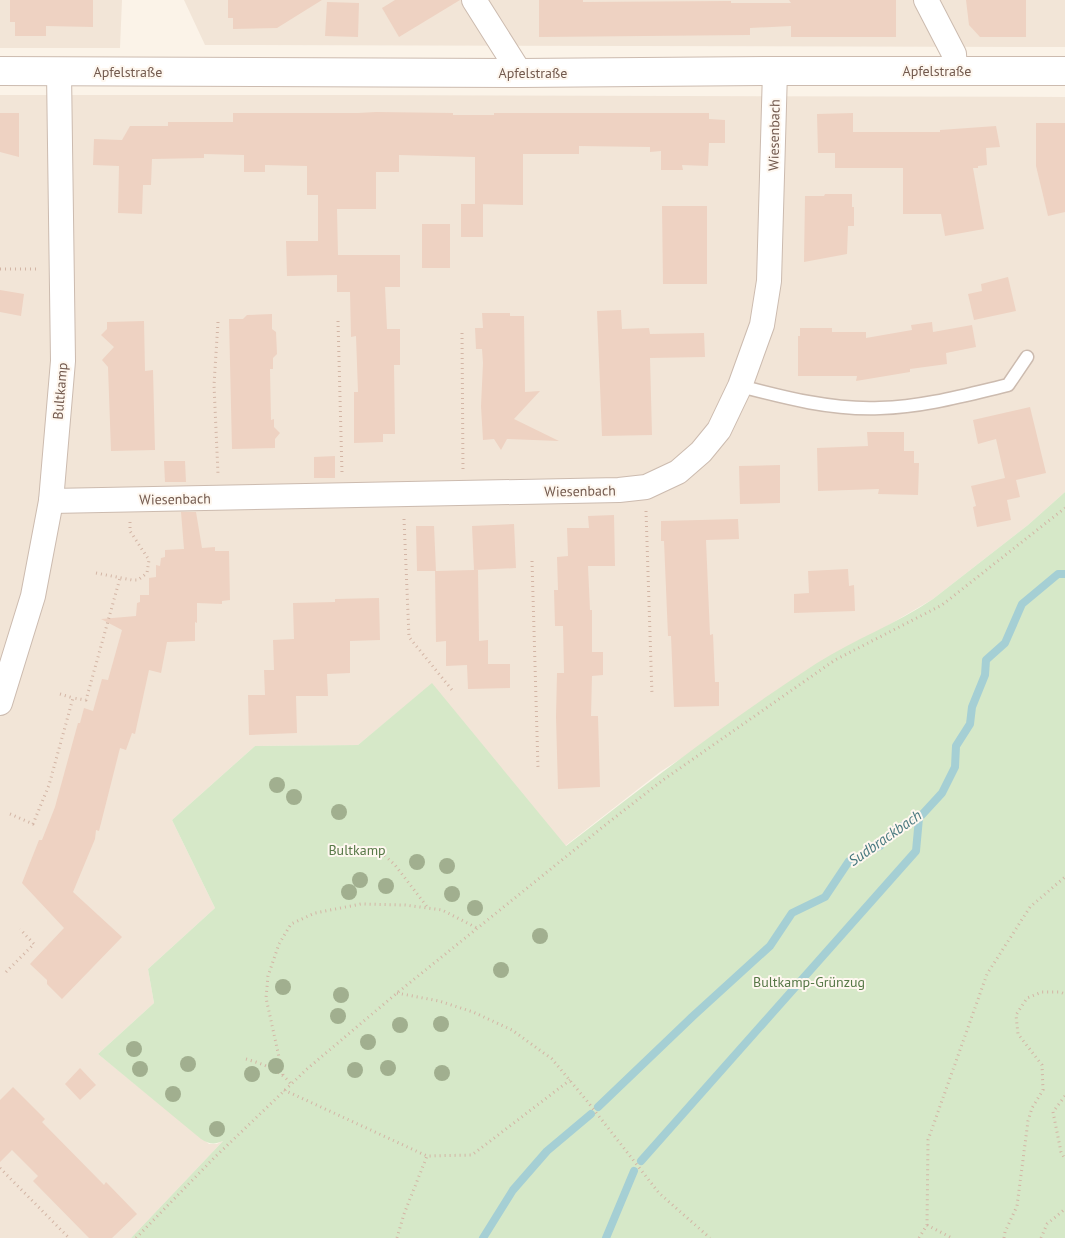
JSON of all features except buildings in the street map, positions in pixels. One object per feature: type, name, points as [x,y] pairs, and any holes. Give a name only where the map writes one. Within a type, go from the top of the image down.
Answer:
[{"type":"street","points":[[474,0],[520,73]]},
{"type":"street","points":[[926,0],[954,54],[955,71]]},
{"type":"street","name":"Apfelstraße","points":[[0,71],[520,73],[775,71],[1065,72]]},
{"type":"street","name":"Wiesenbach","points":[[51,501],[619,490],[646,487],[678,472],[701,452],[719,430],[740,386],[762,326],[769,281],[775,71]]},
{"type":"street","name":"Bultkamp","points":[[0,702],[33,596],[51,501],[63,360],[59,72]]},
{"type":"lane","points":[[740,386],[791,400],[880,408],[919,404],[1008,385],[1028,357]]},
{"type":"path","points":[[0,268],[63,270]]},
{"type":"path","points":[[338,321],[342,496]]},
{"type":"path","points":[[218,322],[214,385],[219,498]]},
{"type":"path","points":[[462,333],[464,494]]},
{"type":"path","points":[[646,487],[652,695]]},
{"type":"path","points":[[403,494],[409,637],[452,690]]},
{"type":"path","points":[[96,573],[138,580],[147,573],[149,560],[130,530],[130,499]]},
{"type":"path","points":[[136,1238],[284,1090],[397,993],[663,780],[835,660],[942,605],[1065,508]]},
{"type":"path","points":[[532,561],[538,768]]},
{"type":"path","points":[[60,694],[86,700],[120,578]]},
{"type":"path","points":[[10,814],[33,824],[49,785],[73,698]]},
{"type":"path","points":[[381,852],[395,865],[428,908]]},
{"type":"path","points":[[919,1238],[927,1225],[928,1140],[987,974],[1030,907],[1065,877]]},
{"type":"path","points":[[283,1075],[266,998],[268,976],[279,944],[291,924],[315,913],[361,904],[406,905],[442,910],[477,928]]},
{"type":"path","points":[[6,972],[34,944],[20,929]]},
{"type":"path","points":[[1004,1238],[1017,1206],[1028,1121],[1032,1108],[1043,1090],[1042,1065],[1018,1034],[1016,1015],[1027,998],[1042,992],[1060,992],[1065,994]]},
{"type":"path","points":[[397,993],[439,1001],[473,1012],[512,1030],[552,1059],[659,1193],[710,1238]]},
{"type":"path","points":[[246,1059],[260,1063],[283,1075],[291,1084]]},
{"type":"path","points":[[284,1090],[427,1156],[472,1156],[570,1080]]},
{"type":"path","points":[[1065,1096],[1053,1112],[1061,1152],[1065,1159]]},
{"type":"path","points":[[397,1238],[404,1214],[427,1156]]},
{"type":"path","points":[[0,1168],[69,1238]]},
{"type":"path","points":[[1042,1238],[1047,1224],[1065,1208]]},
{"type":"path","points":[[927,1225],[952,1238]]},
{"type":"path","points":[[140,1234],[145,1238]]},
{"type":"shaded area","points":[[0,0],[122,0],[120,48],[0,48]]},
{"type":"shaded area","points":[[184,0],[1065,0],[1065,47],[205,45]]},
{"type":"shaded area","points":[[0,95],[1065,97],[1065,492],[1028,525],[933,599],[887,626],[660,772],[565,846],[432,684],[358,745],[255,746],[172,820],[215,908],[148,969],[154,1003],[98,1054],[209,1144],[217,1144],[224,1140],[131,1238],[0,1238]]},
{"type":"green space","name":"Bultkamp-Grünzug","points":[[1065,492],[1065,1238],[131,1238],[223,1141],[212,1143],[201,1139],[98,1054],[154,1003],[148,969],[215,908],[172,820],[255,746],[358,745],[432,683],[566,846],[690,752],[785,684],[831,654],[905,616],[933,599],[1028,525]]},
{"type":"waterway","name":"Sudbrackbach","points":[[598,1107],[770,946],[792,913],[825,897],[849,861],[880,846],[894,830],[919,818],[942,793],[955,767],[956,746],[970,724],[972,707],[985,675],[986,660],[1005,643],[1022,604],[1058,574],[1065,574]]},
{"type":"waterway","points":[[641,1161],[916,851],[919,818]]},
{"type":"waterway","name":"Sudbrackbach","points":[[483,1238],[513,1190],[547,1151],[591,1114]]},
{"type":"waterway","points":[[606,1238],[634,1171]]}]
